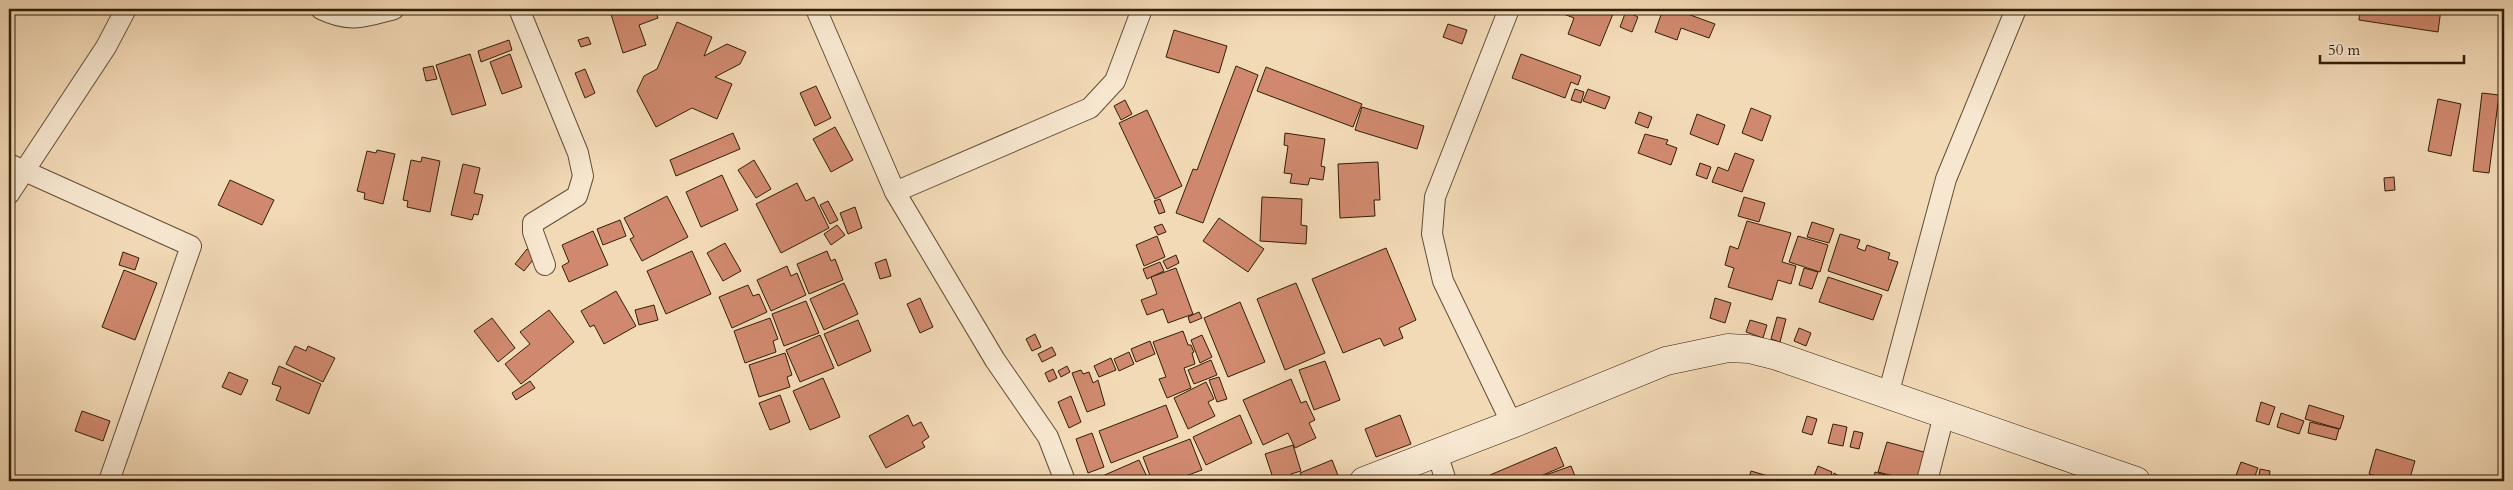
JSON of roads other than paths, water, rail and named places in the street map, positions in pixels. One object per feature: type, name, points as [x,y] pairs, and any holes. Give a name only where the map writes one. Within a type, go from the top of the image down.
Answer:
[{"type":"street","points":[[9,194],[16,167],[106,47],[126,9]]},
{"type":"street","points":[[321,9],[338,17],[361,18],[394,9]]},
{"type":"street","points":[[519,9],[578,153],[583,176],[577,196],[533,223],[533,232],[545,266]]},
{"type":"street","points":[[816,9],[895,192],[995,360],[1048,437],[1065,481]]},
{"type":"street","points":[[895,192],[1090,108],[1115,80],[1142,9]]},
{"type":"street","points":[[1509,9],[1435,197],[1432,234],[1443,281],[1512,424]]},
{"type":"street","points":[[1888,395],[1946,179],[2016,9]]},
{"type":"street","points":[[16,167],[191,246],[109,481]]},
{"type":"street","points":[[1364,481],[1512,424],[1666,361],[1728,348],[1750,349],[1777,356],[2136,481]]},
{"type":"street","points":[[1927,481],[1944,415]]},
{"type":"street","points":[[1436,453],[1446,481]]}]
